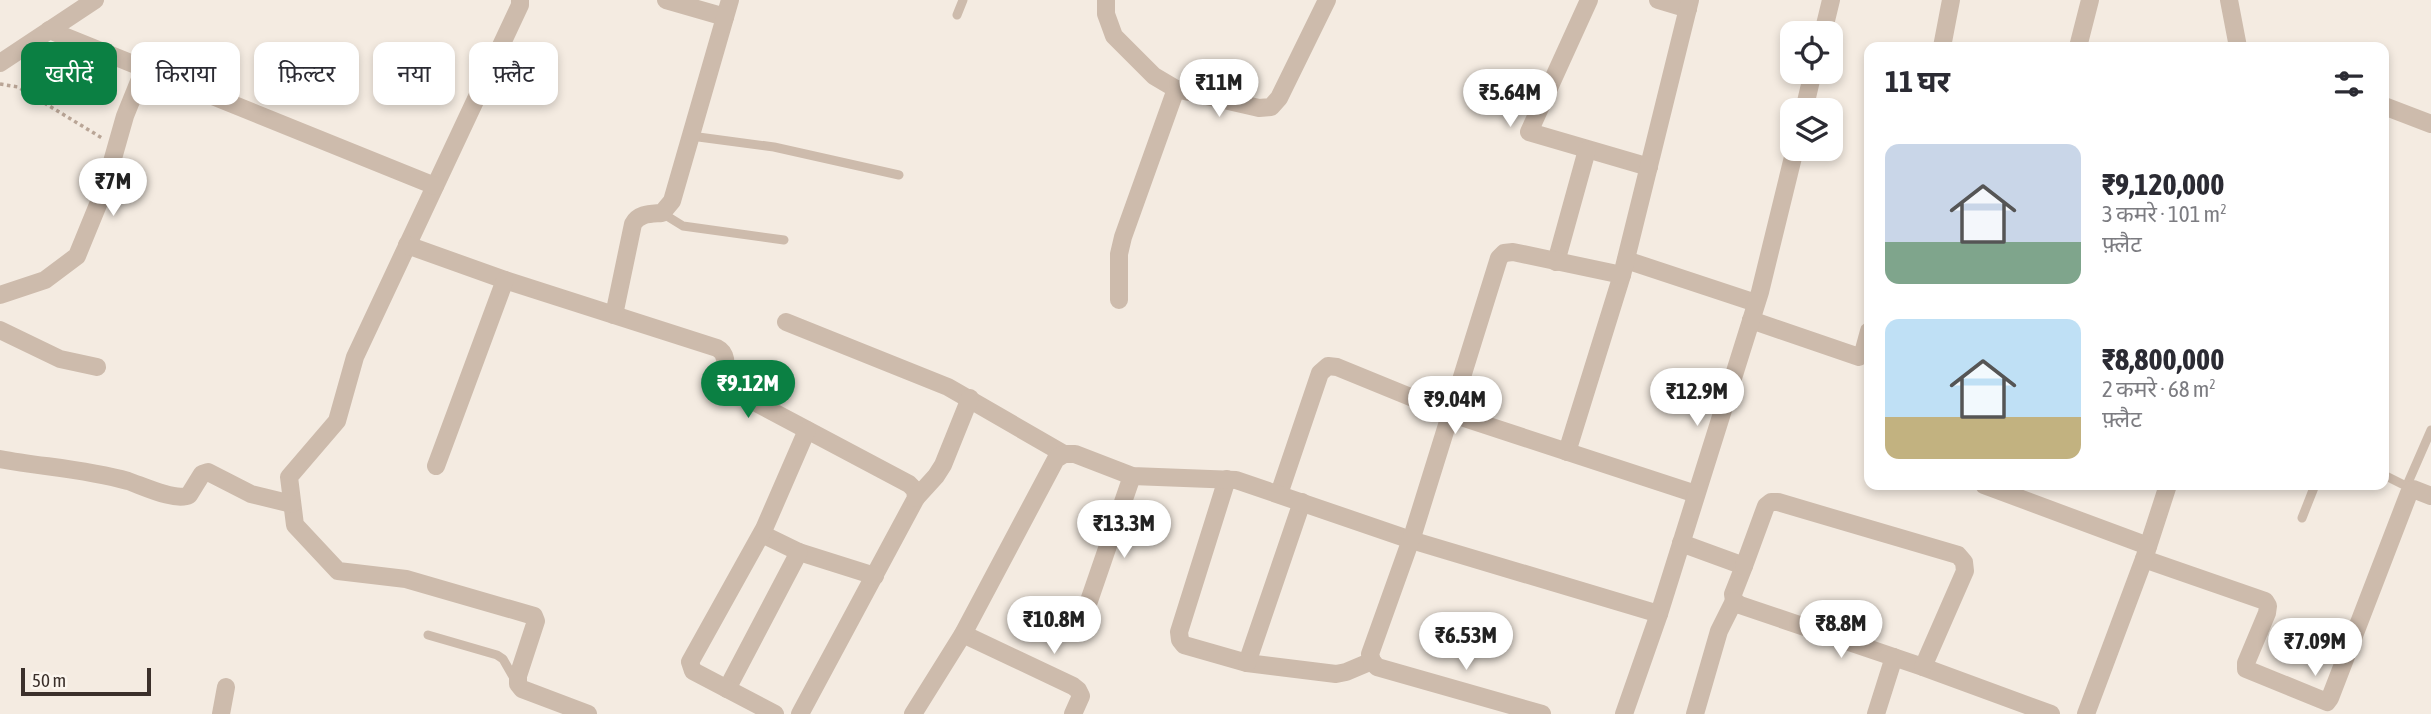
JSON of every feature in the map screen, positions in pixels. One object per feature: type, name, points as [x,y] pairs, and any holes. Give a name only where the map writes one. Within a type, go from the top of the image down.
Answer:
[{"type":"street","points":[[0,63],[95,0]]},
{"type":"street","points":[[520,0],[355,357],[337,421],[289,477],[295,525],[338,571],[406,579],[534,616],[536,621],[518,676],[518,684],[522,689],[588,714]]},
{"type":"street","points":[[614,315],[636,218],[662,214],[672,201],[728,8],[666,0]]},
{"type":"street","points":[[1106,0],[1106,14],[1114,36],[1154,76],[1176,89],[1259,108],[1271,107],[1279,98],[1326,0]]},
{"type":"street","points":[[1589,0],[1529,132],[1649,167]]},
{"type":"street","points":[[1567,452],[1624,267],[1689,4],[1658,0]]},
{"type":"street","points":[[1826,21],[1831,0]]},
{"type":"street","points":[[1943,42],[1951,0]]},
{"type":"street","points":[[2079,42],[2090,0]]},
{"type":"street","points":[[2230,0],[2237,42]]},
{"type":"street","points":[[50,30],[131,63]]},
{"type":"street","points":[[1119,300],[1119,254],[1176,89]]},
{"type":"street","points":[[0,295],[45,280],[74,260],[104,190],[131,101]]},
{"type":"street","points":[[235,105],[435,186]]},
{"type":"street","points":[[2389,108],[2431,124]]},
{"type":"street","points":[[1556,262],[1587,150]]},
{"type":"street","points":[[1624,714],[1754,312],[1792,161]]},
{"type":"street","points":[[407,245],[723,351],[726,357],[726,385],[909,484],[915,490],[916,498]]},
{"type":"street","points":[[1542,714],[1377,667],[1370,654],[1411,540],[1499,258],[1504,253],[1513,251],[1556,262],[1624,267],[1754,312],[1859,357],[1864,349]]},
{"type":"street","points":[[436,466],[505,280]]},
{"type":"street","points":[[786,322],[948,387],[1064,454],[1075,454],[1132,476],[1236,480],[1411,540],[1658,614]]},
{"type":"street","points":[[0,330],[60,359],[97,367]]},
{"type":"street","points":[[1279,495],[1320,373],[1328,366],[1337,367],[1452,414],[1696,495]]},
{"type":"street","points":[[800,714],[916,498],[943,465],[970,398]]},
{"type":"street","points":[[775,714],[693,671],[690,662],[762,534],[807,430]]},
{"type":"street","points":[[913,714],[963,634],[1056,459],[1064,454]]},
{"type":"street","points":[[0,459],[58,466],[125,480],[178,498],[189,495],[202,474],[208,472],[251,494],[292,505]]},
{"type":"street","points":[[1079,630],[1132,476]]},
{"type":"street","points":[[1227,479],[1178,632],[1180,640],[1184,645],[1247,663],[1336,674],[1372,661]]},
{"type":"street","points":[[1996,490],[2265,601],[2268,606],[2267,613],[2246,663],[2246,670],[2320,708],[2330,698],[2410,487],[2431,496]]},
{"type":"street","points":[[2086,714],[2166,490]]},
{"type":"street","points":[[1247,663],[1302,502]]},
{"type":"street","points":[[1695,714],[1719,631],[1734,601],[1733,594],[1766,506],[1771,502],[1958,555],[1964,562],[1965,571],[1923,667]]},
{"type":"street","points":[[762,534],[799,552],[875,576]]},
{"type":"street","points":[[1681,543],[1744,566]]},
{"type":"street","points":[[727,689],[799,552]]},
{"type":"street","points":[[1734,601],[2051,714]]},
{"type":"street","points":[[963,634],[1073,686],[1080,696],[1073,714]]},
{"type":"street","points":[[1876,714],[1894,657]]},
{"type":"street","points":[[221,714],[226,687]]},
{"type":"lane","points":[[957,15],[963,0]]},
{"type":"lane","points":[[691,136],[774,147],[899,175]]},
{"type":"lane","points":[[662,214],[683,226],[785,240]]},
{"type":"lane","points":[[2389,477],[2410,487],[2431,429]]},
{"type":"lane","points":[[2302,518],[2313,490]]},
{"type":"lane","points":[[428,635],[497,655],[503,659],[518,684]]},
{"type":"path","points":[[0,84],[18,87],[100,137],[118,141]]}]
